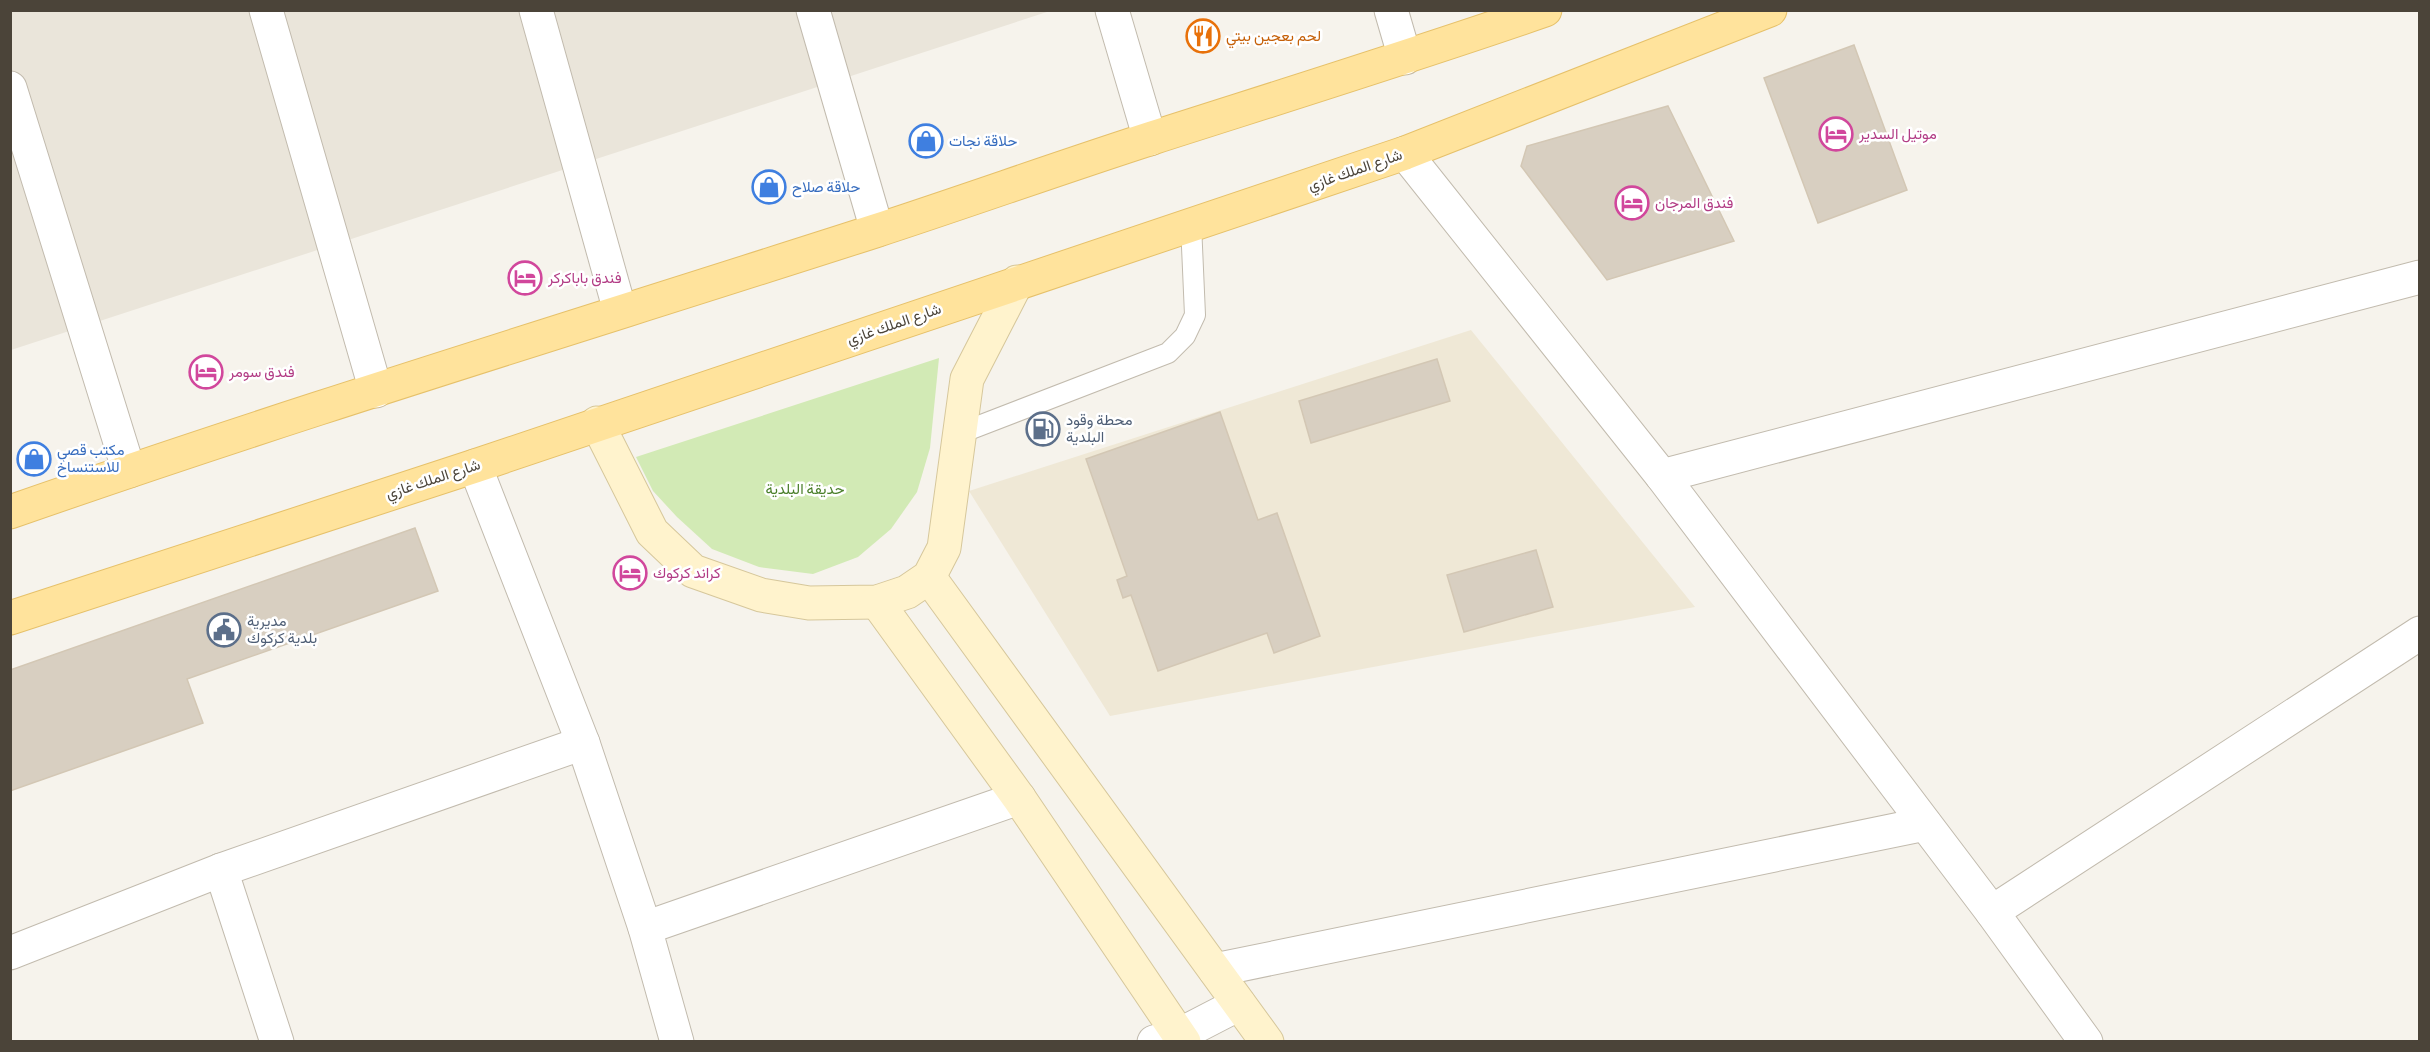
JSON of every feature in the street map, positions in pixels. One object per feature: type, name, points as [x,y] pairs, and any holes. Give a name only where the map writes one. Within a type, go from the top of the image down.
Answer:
[{"type":"main road","points":[[10,512],[620,311],[877,230],[1150,138],[1405,58],[1545,10]]},
{"type":"main road","name":"شارع الملك غازي","points":[[10,618],[475,466],[597,423],[1405,153],[1770,10]]},
{"type":"main road","points":[[597,423],[652,532],[693,571],[761,595],[809,603],[877,602],[907,591],[929,577],[944,548],[967,379],[1017,282]]},
{"type":"main road","points":[[929,577],[1267,1041]]},
{"type":"main road","points":[[877,602],[1019,798],[1172,1039]]},
{"type":"street","points":[[266,10],[376,391]]},
{"type":"street","points":[[536,10],[620,311]]},
{"type":"street","points":[[813,10],[877,230]]},
{"type":"street","points":[[1112,10],[1150,138]]},
{"type":"street","points":[[1391,10],[1405,58]]},
{"type":"street","points":[[10,88],[129,471]]},
{"type":"street","points":[[1405,153],[1662,476],[1992,912],[2086,1041]]},
{"type":"street","points":[[1662,476],[2420,277]]},
{"type":"street","points":[[475,466],[582,743],[645,928],[677,1041]]},
{"type":"street","points":[[1992,912],[2420,633]]},
{"type":"street","points":[[10,953],[221,870],[582,743]]},
{"type":"street","points":[[645,928],[1019,798]]},
{"type":"street","points":[[1215,970],[1925,824]]},
{"type":"street","points":[[221,870],[277,1041]]},
{"type":"street","points":[[1172,1039],[1239,1004]]},
{"type":"lane","points":[[958,434],[1168,353],[1185,336],[1195,315],[1191,224]]},
{"type":"shaded area","points":[[11,10],[1050,11],[11,350]]},
{"type":"shaded area","points":[[1471,330],[1695,607],[1110,716],[969,491]]},
{"type":"green space","name":"حديقة البلدية","points":[[939,358],[930,448],[917,492],[891,529],[858,557],[813,574],[759,567],[712,549],[653,491],[636,457]]},
{"type":"building","name":"موتيل السدير","points":[[1854,45],[1907,190],[1818,223],[1764,78]]},
{"type":"building","name":"فندق المرجان","points":[[1668,106],[1734,241],[1607,280],[1521,166],[1527,146]]},
{"type":"building","points":[[1437,359],[1450,401],[1311,443],[1299,401]]},
{"type":"building","points":[[1220,412],[1258,520],[1277,513],[1320,636],[1274,653],[1267,633],[1158,671],[1131,595],[1123,598],[1117,580],[1127,576],[1086,459]]},
{"type":"building","name":"مديرية بلدية كركوك","points":[[415,528],[438,591],[187,679],[203,723],[10,791],[10,670]]},
{"type":"building","points":[[1536,550],[1553,607],[1464,632],[1447,575]]},
{"type":"place","name":"لحم بعجين بيتي","points":[[1203,36]]},
{"type":"place","name":"موتيل السدير","points":[[1836,134]]},
{"type":"place","name":"حلاقة نجات","points":[[926,141]]},
{"type":"place","name":"حلاقة صلاح","points":[[769,187]]},
{"type":"place","name":"فندق المرجان","points":[[1632,203]]},
{"type":"place","name":"فندق باباكركر","points":[[525,278]]},
{"type":"place","name":"فندق سومر","points":[[206,372]]},
{"type":"place","name":"محطة وقود البلدية","points":[[1043,429]]},
{"type":"place","name":"مكتب قصي للاستنساخ","points":[[34,459]]},
{"type":"place","name":"كراند كركوك","points":[[630,573]]},
{"type":"place","name":"مديرية بلدية كركوك","points":[[224,630]]}]
